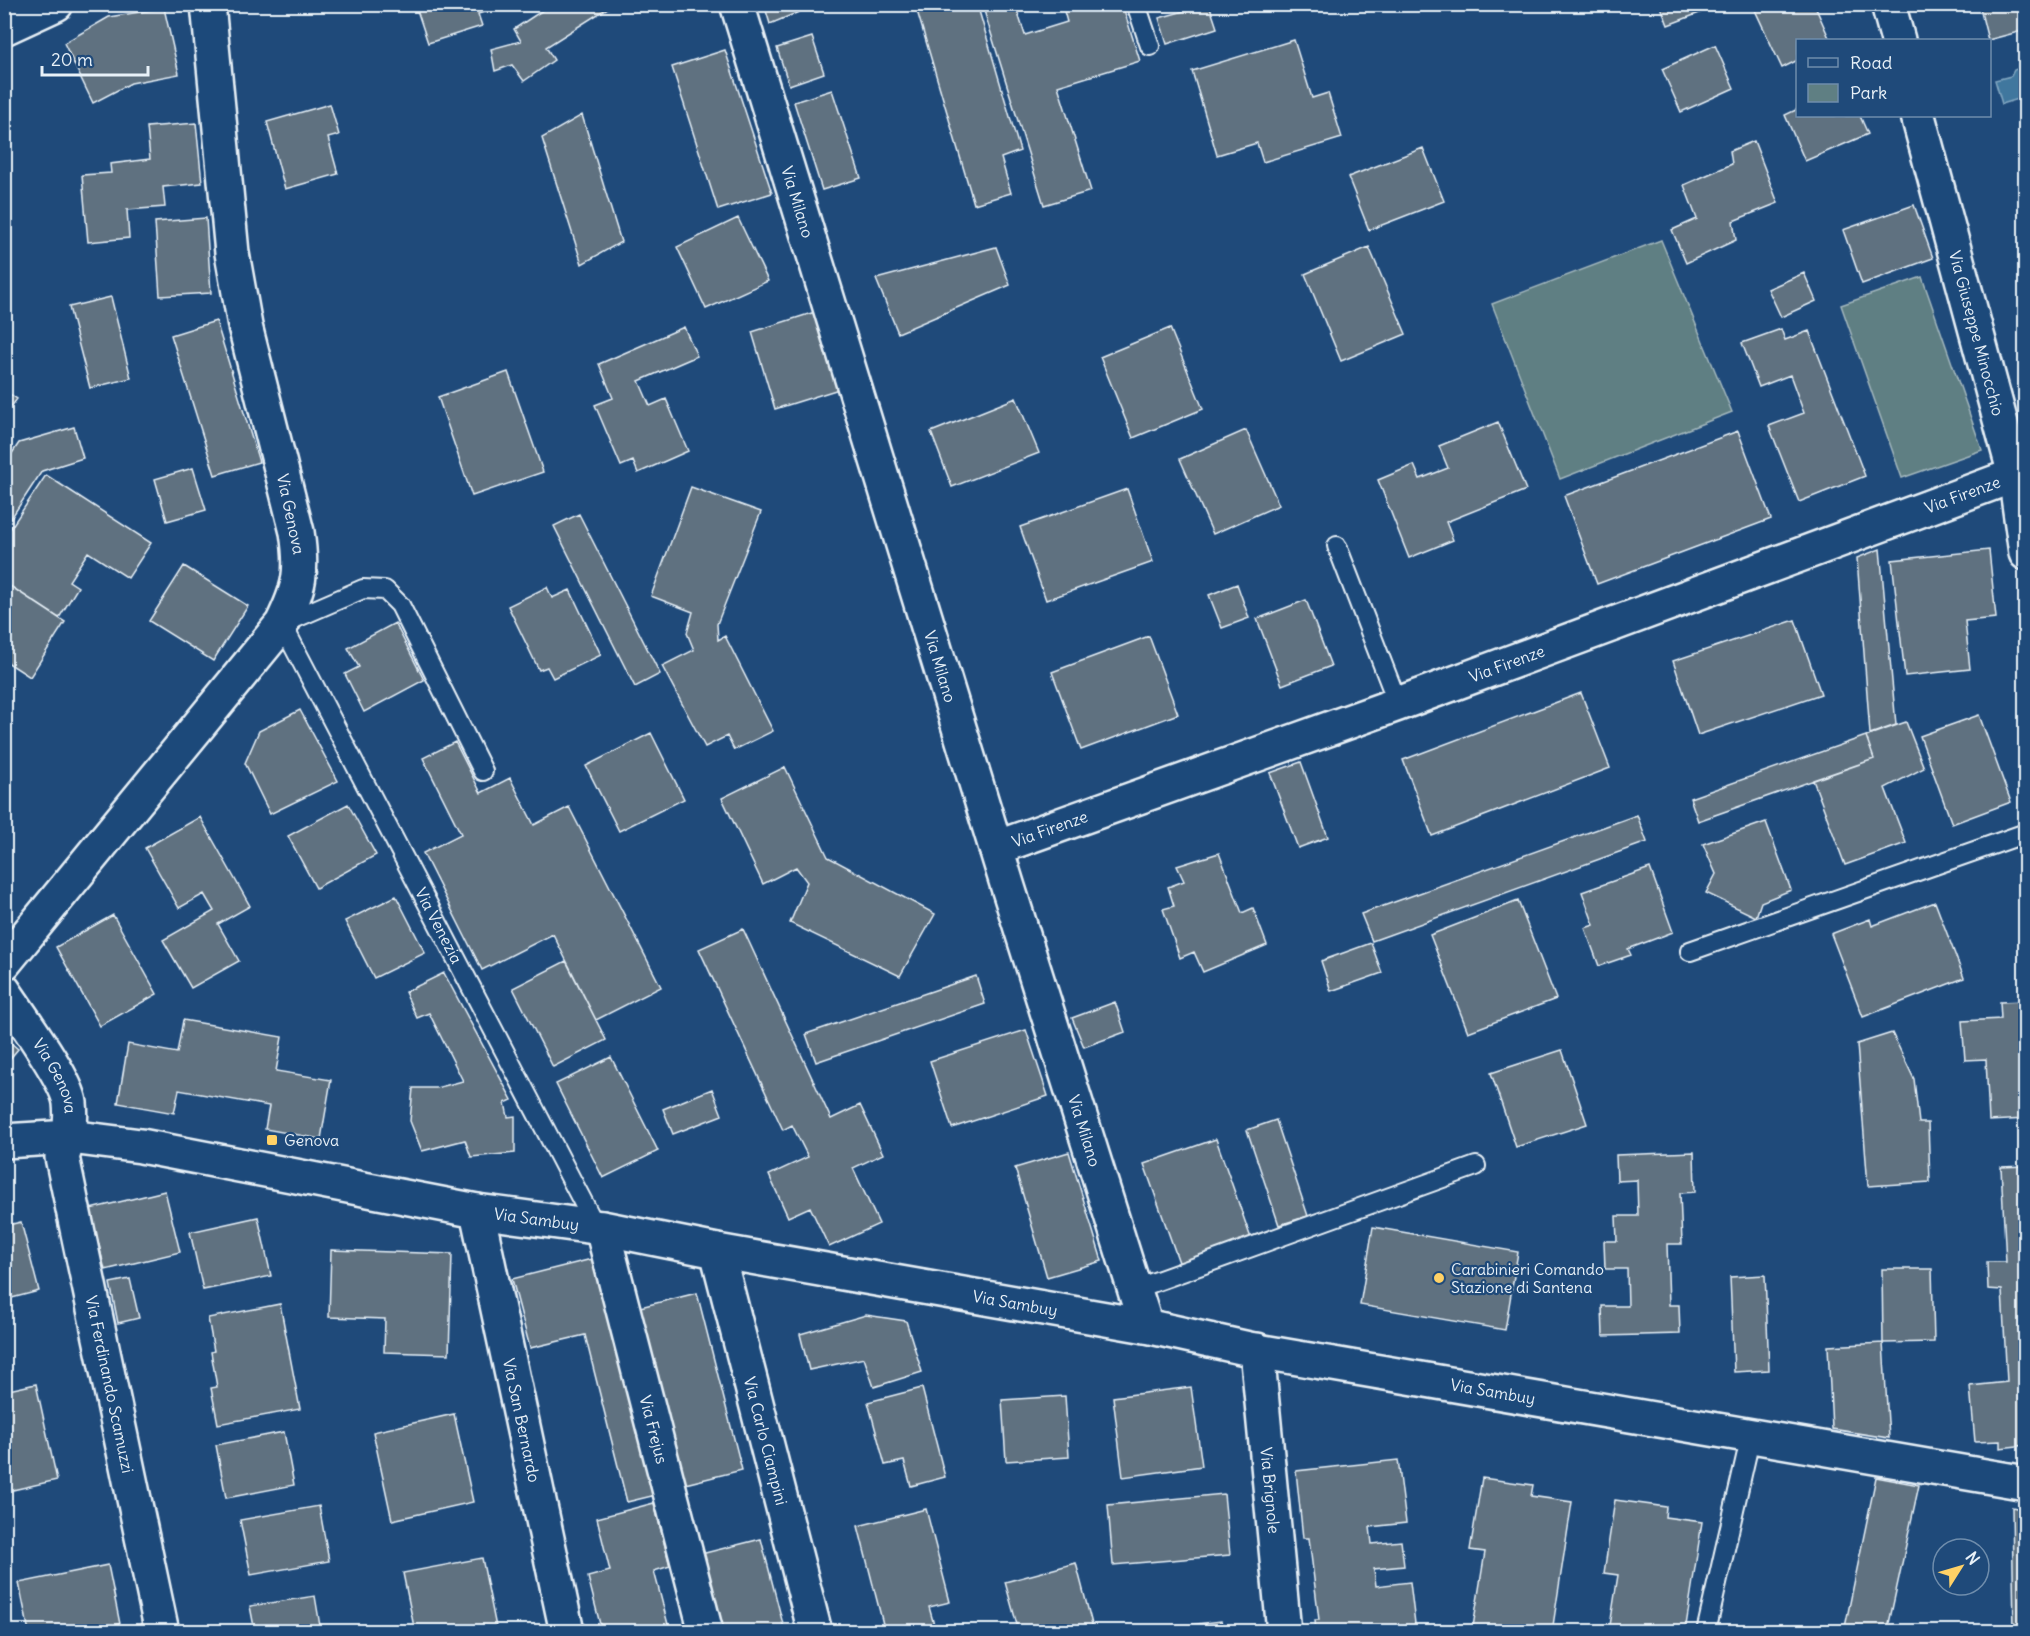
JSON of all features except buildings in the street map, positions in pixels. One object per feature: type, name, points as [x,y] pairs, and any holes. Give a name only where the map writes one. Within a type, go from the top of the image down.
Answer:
[{"type":"street","points":[[4,28],[56,4]]},
{"type":"street","name":"Via Genova","points":[[4,963],[282,624],[294,601],[302,566],[297,532],[245,326],[232,253],[208,4]]},
{"type":"street","name":"Via Milano","points":[[737,4],[996,848],[1146,1326]]},
{"type":"street","points":[[1888,4],[1898,39]]},
{"type":"street","name":"Via Giuseppe Minocchio","points":[[1918,117],[2015,476],[2025,553]]},
{"type":"street","name":"Via Firenze","points":[[996,848],[1398,704],[2015,476]]},
{"type":"street","name":"Via Genova","points":[[4,991],[63,1084],[70,1101],[70,1137]]},
{"type":"street","name":"Via Sambuy","points":[[4,1141],[70,1137],[141,1146],[477,1211],[599,1227],[717,1251],[1146,1326],[1257,1350],[2025,1484]]},
{"type":"street","name":"Via Ferdinando Scamuzzi","points":[[70,1137],[62,1157],[162,1632]]},
{"type":"street","name":"Via San Bernardo","points":[[477,1211],[567,1632]]},
{"type":"street","name":"Via Frejus","points":[[599,1227],[706,1632]]},
{"type":"street","name":"Via Carlo Ciampini","points":[[717,1251],[815,1632]]},
{"type":"street","name":"Via Brignole","points":[[1257,1350],[1284,1632]]},
{"type":"lane","points":[[1136,4],[1150,46]]},
{"type":"lane","points":[[1337,546],[1398,704]]},
{"type":"lane","points":[[282,624],[363,589],[385,590],[400,605],[483,771]]},
{"type":"lane","name":"Via Venezia","points":[[282,624],[599,1227]]},
{"type":"lane","points":[[1690,951],[2025,833]]},
{"type":"lane","points":[[1135,1289],[1476,1166]]},
{"type":"lane","points":[[1706,1632],[1750,1435]]},
{"type":"green space","points":[[1661,240],[1732,412],[1560,479],[1492,304]]},
{"type":"green space","points":[[1922,277],[1982,450],[1902,478],[1841,305]]},
{"type":"water","points":[[2019,68],[2025,72],[2025,97],[2002,104],[1995,80],[2011,76],[2014,70]]},
{"type":"place","name":"Genova","points":[[272,1140]]},
{"type":"place","name":"Carabinieri Comando Stazione di Santena","points":[[1439,1278]]}]
